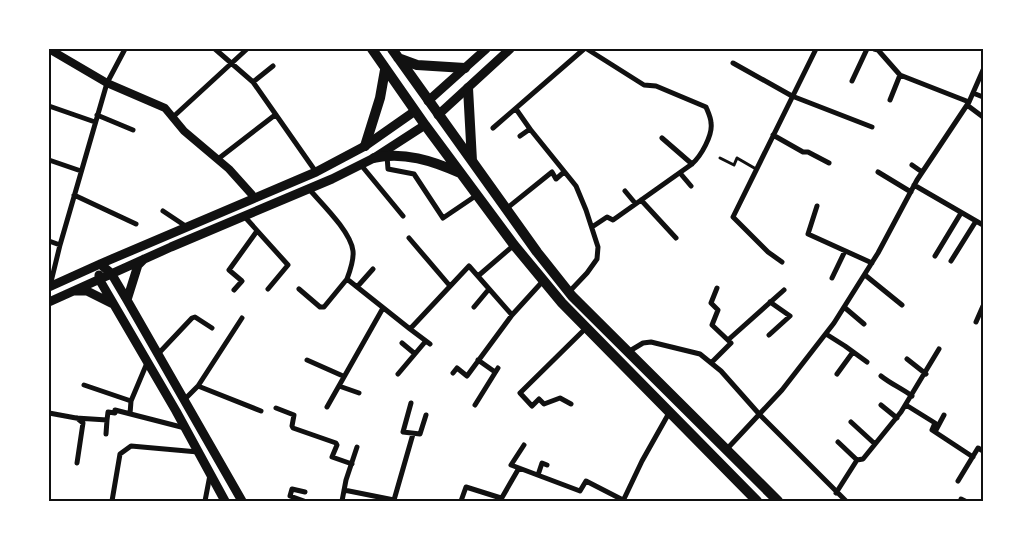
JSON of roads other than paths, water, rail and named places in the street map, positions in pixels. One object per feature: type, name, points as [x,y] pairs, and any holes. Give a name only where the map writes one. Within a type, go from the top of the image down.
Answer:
[{"type":"main road","points":[[372,49],[415,112],[514,245],[544,281],[586,328],[753,500]]},
{"type":"main road","points":[[392,49],[537,252],[570,292],[778,501]]},
{"type":"main road","points":[[49,287],[316,172],[365,146],[415,112],[486,49]]},
{"type":"main road","points":[[49,302],[145,258],[309,189],[374,158],[438,115],[510,49]]},
{"type":"main road","points":[[398,58],[416,65],[465,68]]},
{"type":"main road","points":[[365,146],[380,98],[385,70]]},
{"type":"main road","points":[[468,88],[472,162]]},
{"type":"main road","points":[[374,158],[387,155],[415,158],[462,174]]},
{"type":"main road","points":[[127,300],[138,265],[145,258]]},
{"type":"main road","points":[[100,264],[111,273],[242,501]]},
{"type":"main road","points":[[100,264],[99,279],[225,501]]},
{"type":"main road","points":[[72,291],[87,291],[114,305]]},
{"type":"street","points":[[49,49],[106,83],[165,108],[184,131],[218,159],[256,198]]},
{"type":"street","points":[[49,287],[106,83],[125,49]]},
{"type":"street","points":[[216,49],[253,82],[316,172]]},
{"type":"street","points":[[173,117],[247,49]]},
{"type":"street","points":[[493,128],[585,49],[644,85],[656,86],[706,107],[711,129],[701,156],[680,173],[612,220],[606,217],[592,227]]},
{"type":"street","points":[[782,262],[768,252],[733,217],[816,49]]},
{"type":"street","points":[[852,81],[868,49]]},
{"type":"street","points":[[877,49],[900,75],[968,104],[983,117]]},
{"type":"street","points":[[733,63],[792,96],[872,127]]},
{"type":"street","points":[[253,82],[273,66]]},
{"type":"street","points":[[726,450],[782,390],[826,334],[865,275],[922,172],[968,104],[983,70]]},
{"type":"street","points":[[890,100],[900,75]]},
{"type":"street","points":[[973,93],[983,97]]},
{"type":"street","points":[[49,106],[95,122]]},
{"type":"street","points":[[516,109],[576,186],[598,247],[597,259],[570,292]]},
{"type":"street","points":[[97,115],[133,130]]},
{"type":"street","points":[[218,159],[275,115]]},
{"type":"street","points":[[520,136],[530,129]]},
{"type":"street","points":[[773,134],[803,152],[808,152],[830,163]]},
{"type":"street","points":[[662,138],[692,164]]},
{"type":"street","points":[[387,155],[388,169],[414,174],[443,218],[477,195]]},
{"type":"street","points":[[49,160],[81,171]]},
{"type":"street","points":[[360,165],[403,216]]},
{"type":"street","points":[[912,165],[922,172]]},
{"type":"street","points":[[506,209],[552,172],[556,179],[564,172]]},
{"type":"street","points":[[878,172],[911,192]]},
{"type":"street","points":[[680,173],[692,186]]},
{"type":"street","points":[[914,185],[983,225]]},
{"type":"street","points":[[299,290],[320,307],[324,307],[347,279],[353,251],[348,238],[309,189]]},
{"type":"street","points":[[625,191],[635,203]]},
{"type":"street","points":[[74,195],[136,224]]},
{"type":"street","points":[[641,200],[676,238]]},
{"type":"street","points":[[817,206],[808,234],[872,263]]},
{"type":"street","points":[[163,211],[188,227]]},
{"type":"street","points":[[935,256],[961,213]]},
{"type":"street","points":[[244,216],[288,264],[268,289]]},
{"type":"street","points":[[951,261],[976,221]]},
{"type":"street","points":[[234,290],[242,281],[229,271],[257,231]]},
{"type":"street","points":[[409,238],[450,286]]},
{"type":"street","points":[[49,240],[60,245]]},
{"type":"street","points":[[478,276],[514,245]]},
{"type":"street","points":[[832,278],[845,251]]},
{"type":"street","points":[[410,330],[469,266],[512,315]]},
{"type":"street","points":[[357,286],[372,269]]},
{"type":"street","points":[[865,275],[902,305]]},
{"type":"street","points":[[347,279],[428,343],[414,353],[398,374]]},
{"type":"street","points":[[453,373],[457,368],[467,376],[512,315],[544,281]]},
{"type":"street","points":[[711,363],[731,343],[712,325],[718,310],[711,303],[717,288]]},
{"type":"street","points":[[474,307],[489,289]]},
{"type":"street","points":[[728,340],[784,290]]},
{"type":"street","points":[[769,335],[790,316],[770,302]]},
{"type":"street","points":[[976,322],[983,306]]},
{"type":"street","points":[[844,307],[864,324]]},
{"type":"street","points":[[327,407],[383,308]]},
{"type":"street","points":[[158,354],[192,318],[195,317],[212,328]]},
{"type":"street","points":[[184,400],[198,386],[242,318]]},
{"type":"street","points":[[571,404],[560,398],[544,404],[539,399],[532,406],[520,393],[586,328]]},
{"type":"street","points":[[826,334],[867,362]]},
{"type":"street","points":[[628,352],[643,343],[651,342],[700,354],[721,371],[760,415],[846,501]]},
{"type":"street","points":[[402,343],[414,353]]},
{"type":"street","points":[[836,492],[857,460],[863,459],[897,418],[926,374],[939,349]]},
{"type":"street","points":[[837,374],[853,352]]},
{"type":"street","points":[[907,359],[926,374]]},
{"type":"street","points":[[307,360],[343,376]]},
{"type":"street","points":[[474,405],[497,370],[478,360]]},
{"type":"street","points":[[130,414],[131,401],[147,363]]},
{"type":"street","points":[[881,376],[912,396]]},
{"type":"street","points":[[84,385],[131,401]]},
{"type":"street","points":[[198,386],[261,411]]},
{"type":"street","points":[[339,386],[359,393]]},
{"type":"street","points":[[411,403],[403,432],[420,434],[426,415]]},
{"type":"street","points":[[906,404],[935,423],[932,430],[973,457]]},
{"type":"street","points":[[881,405],[897,418]]},
{"type":"street","points":[[276,408],[295,416],[293,428],[336,443],[337,445],[332,457],[352,464]]},
{"type":"street","points":[[106,434],[108,412],[115,413],[115,410],[185,428]]},
{"type":"street","points":[[49,413],[76,418],[106,420]]},
{"type":"street","points":[[524,445],[511,465],[580,491],[586,481],[623,501],[642,461],[669,413]]},
{"type":"street","points":[[935,431],[944,415]]},
{"type":"street","points":[[76,418],[83,423],[77,463]]},
{"type":"street","points":[[851,422],[875,444]]},
{"type":"street","points":[[344,490],[394,500],[413,434]]},
{"type":"street","points":[[838,442],[857,460]]},
{"type":"street","points":[[112,501],[120,454],[131,446],[198,452]]},
{"type":"street","points":[[342,501],[358,447]]},
{"type":"street","points":[[958,481],[978,448],[983,452]]},
{"type":"street","points":[[538,475],[542,463],[547,465]]},
{"type":"street","points":[[461,501],[466,487],[500,500],[519,468]]},
{"type":"street","points":[[205,501],[210,474]]},
{"type":"street","points":[[304,501],[290,496],[292,489],[305,492]]},
{"type":"lane","points":[[720,158],[734,165],[737,158],[756,169]]}]
